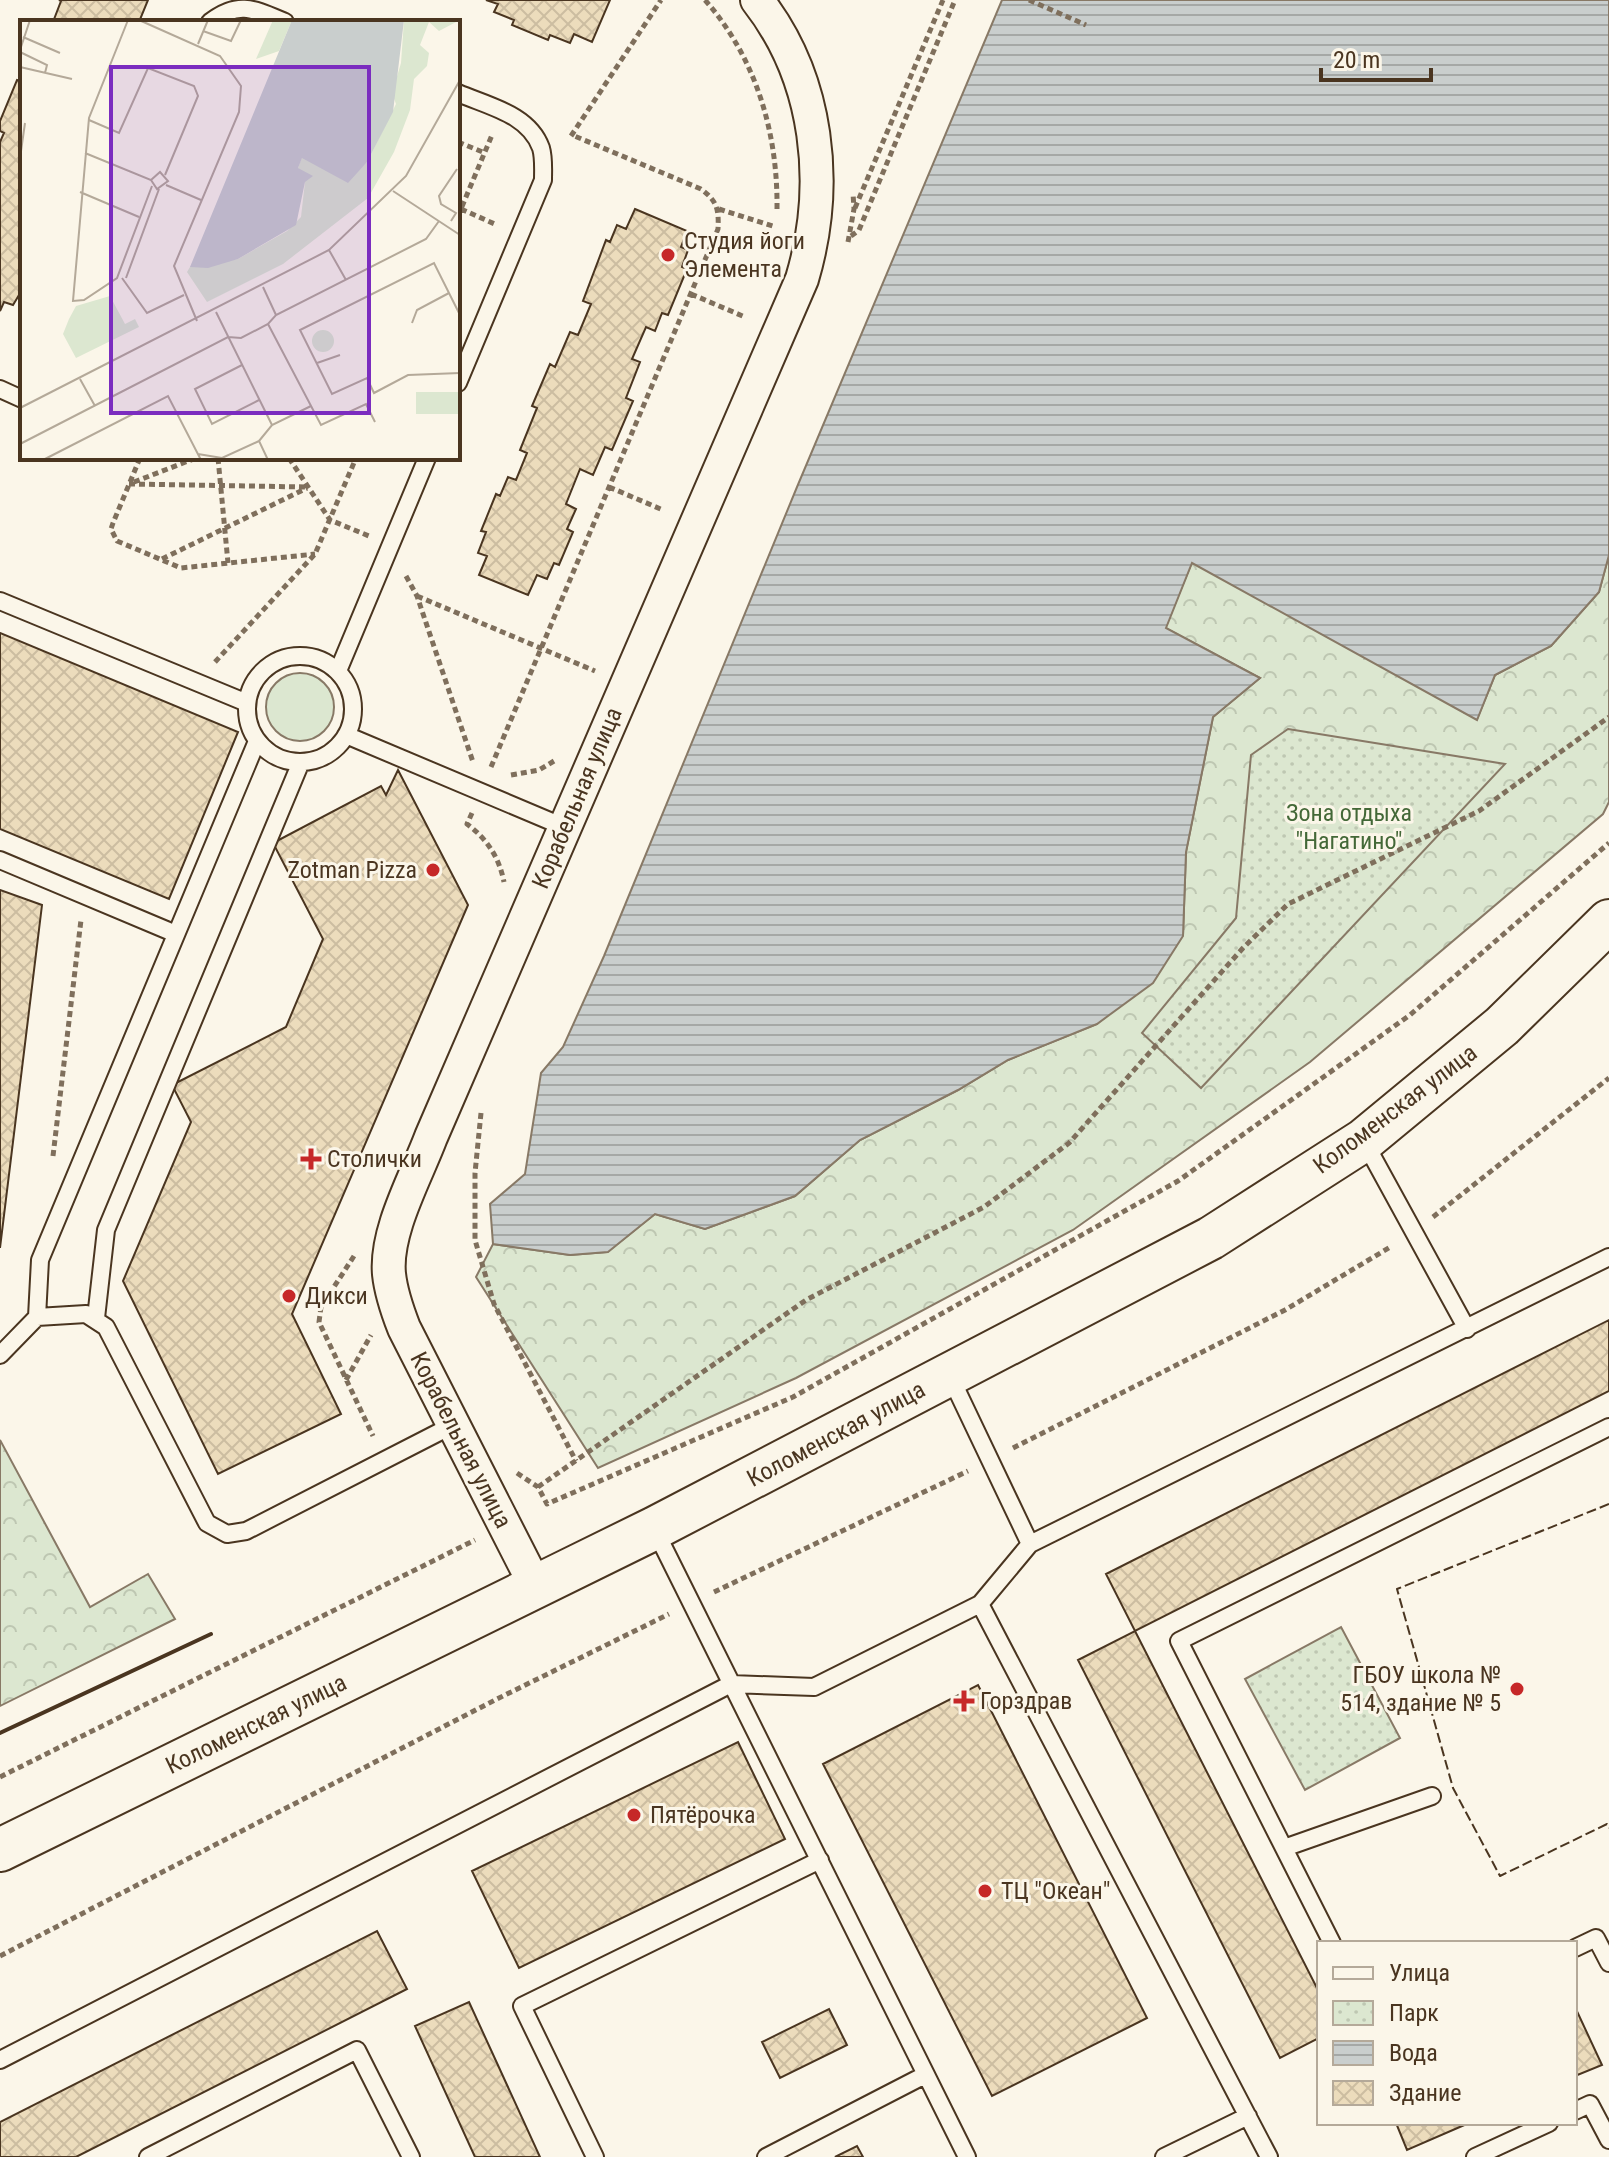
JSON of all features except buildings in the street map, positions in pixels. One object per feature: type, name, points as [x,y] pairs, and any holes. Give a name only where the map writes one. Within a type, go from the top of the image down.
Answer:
[{"type":"street","name":"Корабельная улица","points":[[535,1585],[404,1328],[393,1299],[389,1271],[391,1240],[431,1137],[802,279],[809,255],[817,193],[816,154],[810,116],[800,78],[784,42],[757,0]]},
{"type":"street","name":"Коломенская улица","points":[[0,1850],[655,1528],[1211,1238],[1364,1140],[1502,1026],[1609,921]]},
{"type":"lane","points":[[213,20],[232,8],[247,6],[280,20]]},
{"type":"lane","points":[[460,94],[516,116],[533,132],[542,151],[543,180],[460,378]]},
{"type":"lane","points":[[0,389],[20,398]]},
{"type":"lane","points":[[338,671],[426,460]]},
{"type":"lane","points":[[0,601],[247,703]]},
{"type":"lane","points":[[290,656],[307,656],[323,661],[338,671],[353,699],[352,721],[346,735],[327,754],[301,762],[284,760],[269,753],[257,741],[248,723],[247,703],[251,687],[261,672],[274,662],[290,656]]},
{"type":"lane","points":[[346,735],[564,827]]},
{"type":"lane","points":[[37,1317],[40,1260],[257,741]]},
{"type":"lane","points":[[96,1318],[103,1243],[109,1222],[301,762]]},
{"type":"lane","points":[[0,860],[176,934]]},
{"type":"lane","points":[[1364,1140],[1467,1329]]},
{"type":"lane","points":[[0,2060],[731,1684],[814,1687],[980,1604],[1030,1544],[1609,1257]]},
{"type":"lane","points":[[0,1355],[37,1317],[77,1312],[96,1318],[106,1327],[207,1523],[227,1534],[246,1531],[453,1425]]},
{"type":"lane","points":[[950,1374],[1030,1544]]},
{"type":"lane","points":[[1331,1941],[1179,1641],[1609,1427]]},
{"type":"lane","points":[[655,1528],[967,2157]]},
{"type":"lane","points":[[980,1604],[1269,2157]]},
{"type":"lane","points":[[1284,1848],[1432,1796]]},
{"type":"lane","points":[[595,2157],[522,2006],[820,1860]]},
{"type":"lane","points":[[1577,1947],[1596,1938],[1609,1963]]},
{"type":"lane","points":[[148,2157],[357,2050],[411,2157]]},
{"type":"lane","points":[[766,2157],[925,2075]]},
{"type":"lane","points":[[1577,2110],[1590,2104],[1609,2140]]},
{"type":"lane","points":[[1164,2157],[1248,2116]]},
{"type":"lane","points":[[1475,2157],[1545,2125]]},
{"type":"path","points":[[543,180],[661,0]]},
{"type":"path","points":[[705,0],[735,41],[752,73],[768,119],[778,179],[776,227],[719,209]]},
{"type":"path","points":[[854,209],[943,0]]},
{"type":"path","points":[[850,236],[859,230],[955,0]]},
{"type":"path","points":[[1029,0],[1086,25]]},
{"type":"path","points":[[460,211],[502,112]]},
{"type":"path","points":[[551,764],[526,775],[490,770],[718,229],[719,209],[712,197],[701,189],[572,135]]},
{"type":"path","points":[[460,143],[485,153]]},
{"type":"path","points":[[460,213],[520,234]]},
{"type":"path","points":[[691,294],[745,317]]},
{"type":"path","points":[[139,460],[113,523],[112,535],[117,541],[181,568],[315,554]]},
{"type":"path","points":[[129,484],[191,460]]},
{"type":"path","points":[[218,460],[228,563]]},
{"type":"path","points":[[290,460],[330,520],[391,545],[417,596],[475,765]]},
{"type":"path","points":[[196,682],[315,554],[355,460]]},
{"type":"path","points":[[129,484],[308,487]]},
{"type":"path","points":[[160,559],[308,487]]},
{"type":"path","points":[[609,487],[663,510]]},
{"type":"path","points":[[417,596],[595,671]]},
{"type":"path","points":[[538,1487],[806,1300],[984,1207],[1069,1143],[1243,948],[1288,904],[1479,811],[1609,717]]},
{"type":"path","points":[[480,792],[467,824],[483,836],[496,855],[504,879],[503,887]]},
{"type":"path","points":[[517,1473],[538,1487],[547,1504],[793,1397],[1178,1181],[1410,1015],[1609,843]]},
{"type":"path","points":[[52,1165],[84,895]]},
{"type":"path","points":[[0,1956],[497,1699],[992,1459],[1285,1310],[1360,1268],[1414,1232],[1609,1078]]},
{"type":"path","points":[[482,1104],[475,1173],[475,1240],[494,1304],[576,1461]]},
{"type":"path","points":[[357,1252],[319,1314],[322,1331],[385,1460]]},
{"type":"path","points":[[346,1380],[371,1334]]},
{"type":"path","points":[[0,1777],[475,1540]]},
{"type":"green space","name":"Зона отдыха \"Нагатино\"","points":[[1609,555],[1609,802],[1603,814],[1310,1062],[1073,1230],[796,1378],[598,1468],[476,1277],[493,1244],[570,1255],[607,1252],[655,1214],[705,1229],[795,1196],[860,1140],[958,1090],[1008,1060],[1097,1024],[1183,935],[1186,852],[1213,717],[1260,678],[1165,628],[1192,562],[1477,719],[1495,675],[1551,646],[1599,592]]},
{"type":"green space","points":[[293,673],[307,673],[319,678],[329,688],[334,707],[329,726],[319,736],[307,741],[293,741],[281,736],[271,726],[266,714],[266,700],[271,688],[281,678]]},
{"type":"green space","points":[[1288,729],[1505,764],[1201,1088],[1142,1033],[1236,918],[1251,755]]},
{"type":"green space","points":[[0,1440],[90,1607],[148,1574],[175,1619],[0,1706]]},
{"type":"green space","points":[[1341,1627],[1400,1738],[1305,1790],[1245,1679]]},
{"type":"water","points":[[1002,0],[1609,0],[1609,555],[1599,592],[1551,646],[1495,675],[1477,720],[1192,563],[1166,628],[1260,678],[1213,717],[1186,852],[1183,936],[1153,983],[1097,1024],[1008,1060],[958,1090],[860,1140],[795,1196],[705,1229],[655,1214],[608,1252],[570,1255],[493,1244],[490,1204],[525,1174],[541,1073],[563,1047],[604,956]]},
{"type":"fence","points":[[1609,1504],[1397,1589],[1453,1788],[1500,1876],[1607,1824],[1609,1828]]},
{"type":"wall","points":[[0,1733],[211,1634]]},
{"type":"place","name":"Студия йоги Элемента","points":[[668,255]]},
{"type":"place","name":"Zotman Pizza","points":[[433,870]]},
{"type":"place","name":"Столички","points":[[311,1159]]},
{"type":"place","name":"Дикси","points":[[289,1296]]},
{"type":"place","name":"ГБОУ школа № 514, здание № 5","points":[[1517,1689]]},
{"type":"place","name":"Горздрав","points":[[964,1701]]},
{"type":"place","name":"Пятёрочка","points":[[634,1815]]},
{"type":"place","name":"ТЦ \"Океан\"","points":[[985,1891]]}]
